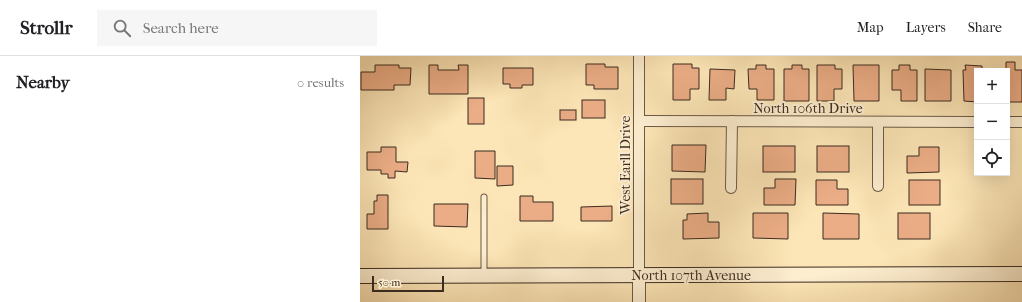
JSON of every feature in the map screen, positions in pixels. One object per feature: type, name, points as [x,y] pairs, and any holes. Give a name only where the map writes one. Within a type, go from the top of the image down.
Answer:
[{"type":"main road","name":"North 107th Avenue","points":[[360,276],[1022,274]]},
{"type":"street","name":"West Earll Drive","points":[[639,56],[639,275]]},
{"type":"street","name":"North 106th Drive","points":[[639,121],[974,122]]},
{"type":"street","points":[[731,188],[732,121]]},
{"type":"street","points":[[878,122],[878,186]]},
{"type":"street","points":[[1010,122],[1022,122]]},
{"type":"street","points":[[639,275],[639,302]]},
{"type":"lane","points":[[484,197],[484,276]]},
{"type":"building","points":[[1006,62],[1015,62],[1015,70],[1022,70],[1022,102],[1010,102],[1010,68],[1006,68]]},
{"type":"building","points":[[586,64],[605,64],[605,67],[618,67],[618,89],[594,89],[594,85],[586,85]]},
{"type":"building","points":[[673,64],[692,64],[692,68],[699,68],[699,89],[690,89],[690,100],[673,100]]},
{"type":"building","points":[[375,65],[399,65],[399,68],[411,68],[410,85],[394,85],[394,90],[361,90],[361,72],[375,72]]},
{"type":"building","points":[[429,65],[438,65],[438,70],[459,70],[458,65],[468,65],[468,94],[429,94]]},
{"type":"building","points":[[756,65],[766,65],[766,69],[774,69],[774,100],[757,100],[757,89],[749,89],[748,69],[756,69]]},
{"type":"building","points":[[792,65],[802,65],[802,69],[809,69],[809,101],[784,101],[784,69],[792,69]]},
{"type":"building","points":[[817,65],[835,65],[835,69],[842,69],[842,89],[834,89],[834,101],[817,101]]},
{"type":"building","points":[[853,65],[879,65],[879,101],[854,101]]},
{"type":"building","points":[[899,65],[910,65],[910,70],[917,70],[917,101],[901,101],[901,90],[892,90],[892,70],[899,70]]},
{"type":"building","points":[[965,65],[982,66],[982,68],[974,68],[974,102],[964,101],[963,70],[966,70]]},
{"type":"building","points":[[503,68],[533,68],[533,85],[522,85],[522,88],[510,88],[510,84],[503,84]]},
{"type":"building","points":[[710,69],[735,70],[734,89],[726,88],[726,100],[709,100]]},
{"type":"building","points":[[925,69],[951,70],[951,101],[925,101]]},
{"type":"building","points":[[468,98],[484,98],[484,124],[468,124]]},
{"type":"building","points":[[582,100],[605,100],[605,118],[582,118]]},
{"type":"building","points":[[560,110],[576,110],[576,120],[560,120]]},
{"type":"building","points":[[672,145],[706,145],[705,172],[672,171]]},
{"type":"building","points":[[763,146],[795,146],[795,172],[763,172]]},
{"type":"building","points":[[817,146],[849,146],[849,172],[817,172]]},
{"type":"building","points":[[381,147],[396,147],[396,162],[408,162],[407,172],[395,171],[395,178],[388,178],[388,174],[381,174],[381,170],[367,170],[367,152],[381,152]]},
{"type":"building","points":[[919,147],[939,147],[939,172],[907,173],[907,156],[919,156]]},
{"type":"building","points":[[475,151],[495,151],[495,179],[475,178]]},
{"type":"building","points":[[497,166],[513,166],[513,185],[497,186]]},
{"type":"building","points":[[671,179],[703,179],[703,204],[671,204]]},
{"type":"building","points":[[775,179],[796,179],[795,205],[764,205],[764,188],[775,188]]},
{"type":"building","points":[[816,180],[837,180],[837,189],[848,189],[848,205],[816,205]]},
{"type":"building","points":[[909,180],[940,180],[940,205],[909,205]]},
{"type":"building","points":[[377,195],[388,195],[388,229],[367,229],[367,214],[374,214],[374,201],[377,201]]},
{"type":"building","points":[[520,196],[533,196],[533,202],[553,202],[553,221],[520,221]]},
{"type":"building","points":[[434,204],[468,204],[467,227],[434,226]]},
{"type":"building","points":[[612,206],[612,221],[581,221],[581,207]]},
{"type":"building","points":[[708,213],[708,222],[719,222],[719,238],[683,239],[683,220],[687,220],[687,214]]},
{"type":"building","points":[[753,213],[788,213],[788,239],[753,238]]},
{"type":"building","points":[[823,213],[859,214],[859,239],[823,239]]},
{"type":"building","points":[[898,213],[930,213],[930,239],[898,239]]}]
